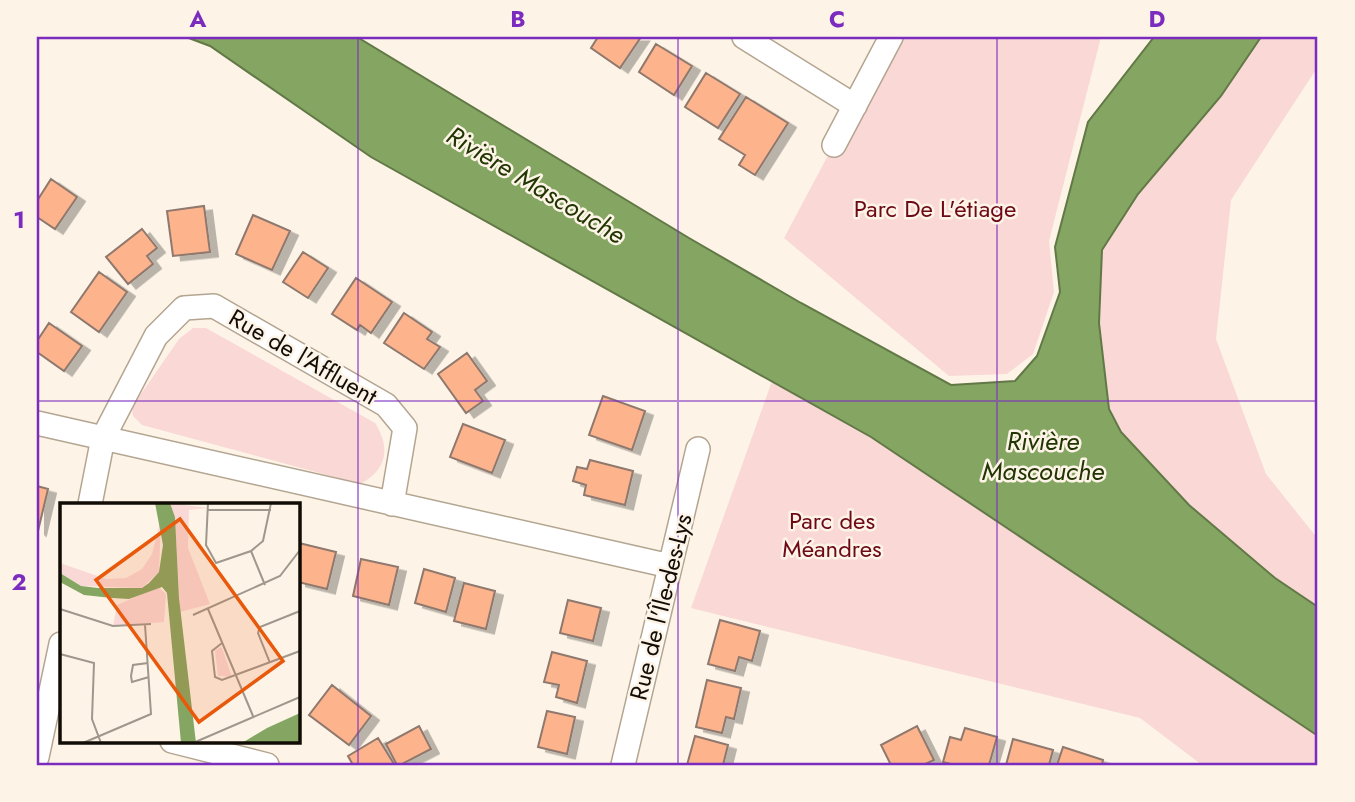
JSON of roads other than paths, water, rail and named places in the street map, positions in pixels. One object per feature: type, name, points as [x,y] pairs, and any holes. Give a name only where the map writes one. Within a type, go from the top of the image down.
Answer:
[{"type":"street","points":[[744,37],[855,106]]},
{"type":"street","points":[[834,145],[891,37]]},
{"type":"street","name":"Rue de l'Affluent","points":[[90,503],[103,438],[156,335],[184,308],[214,306],[386,405],[405,428],[392,504]]},
{"type":"street","points":[[37,422],[670,566]]},
{"type":"street","name":"Rue de l'Île-des-Lys","points":[[623,765],[698,449]]},
{"type":"street","points":[[37,757],[55,710],[60,655]]},
{"type":"street","points":[[176,742],[267,765]]},
{"type":"water","name":"Rivière Mascouche","points":[[186,37],[357,37],[689,238],[951,385],[1015,381],[1037,356],[1060,292],[1055,247],[1088,122],[1154,37],[1261,37],[1221,96],[1138,194],[1102,250],[1099,323],[1109,409],[1121,432],[1189,505],[1275,578],[1318,607],[1318,736],[871,437],[371,157],[210,46]]},
{"type":"park label","name":"Parc De L'étiage","points":[[935,209]]},
{"type":"park label","name":"Parc des Méandres","points":[[832,535]]}]
